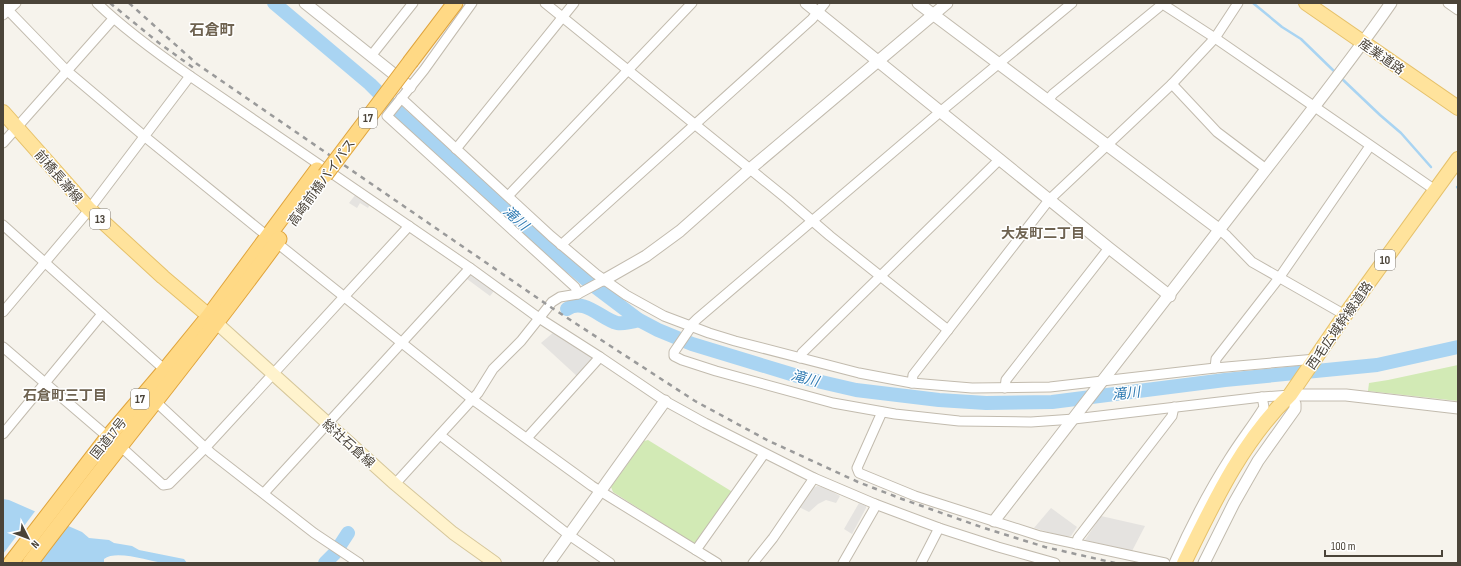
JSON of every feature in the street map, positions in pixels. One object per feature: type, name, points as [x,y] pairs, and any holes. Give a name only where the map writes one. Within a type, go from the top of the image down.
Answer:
[{"type":"highway","name":"高崎前橋バイパス","points":[[213,319],[407,58],[442,3]]},
{"type":"highway","name":"高崎前橋バイパス","points":[[407,58],[455,3]]},
{"type":"highway","name":"国道17号","points":[[11,563],[77,488],[114,441],[165,370],[213,319]]},
{"type":"highway","name":"国道17号","points":[[114,441],[155,401],[213,319]]},
{"type":"highway","name":"国道17号","points":[[30,563],[77,488]]},
{"type":"main road","name":"産業道路","points":[[1306,3],[1458,108]]},
{"type":"main road","name":"前橋長瀞線","points":[[3,112],[89,209],[213,319]]},
{"type":"main road","name":"西毛広域幹線道路","points":[[1194,563],[1253,440],[1271,416],[1293,392],[1345,315],[1458,159]]},
{"type":"main road","name":"総社石倉線","points":[[213,319],[327,424],[395,484],[454,533],[495,563]]},
{"type":"main road","name":"西毛広域幹線道路","points":[[1184,563],[1213,504],[1237,471]]},
{"type":"street","points":[[16,3],[5,10],[67,70],[144,136],[262,231]]},
{"type":"street","points":[[96,3],[113,19],[146,45],[190,76],[470,268],[539,318],[665,401],[764,454],[814,478],[876,504],[939,528],[1055,563]]},
{"type":"street","points":[[305,3],[410,87]]},
{"type":"street","points":[[371,56],[413,3]]},
{"type":"street","points":[[472,3],[410,87],[386,116],[582,292]]},
{"type":"street","points":[[545,3],[750,169],[880,277],[948,330]]},
{"type":"street","points":[[456,149],[574,3]]},
{"type":"street","points":[[508,196],[692,3]]},
{"type":"street","points":[[806,3],[1170,296]]},
{"type":"street","points":[[561,245],[818,13],[825,3]]},
{"type":"street","points":[[918,3],[1228,236],[1248,259],[1345,315]]},
{"type":"street","points":[[395,484],[482,389],[493,369],[512,350],[548,305],[556,299],[582,292],[603,281],[646,256],[680,232],[750,169],[947,3]]},
{"type":"street","points":[[1072,3],[940,112],[697,319],[674,352],[674,356],[716,371],[834,402],[882,412],[931,419],[989,423],[1031,422],[1262,397],[1293,392],[1346,395],[1458,408]]},
{"type":"street","points":[[1048,100],[1053,94],[1161,3],[1215,38],[1435,190]]},
{"type":"street","points":[[912,383],[913,375],[1049,200],[1172,84],[1215,38],[1238,3]]},
{"type":"street","points":[[994,521],[1170,296],[1315,107],[1391,3]]},
{"type":"street","points":[[1448,3],[1458,10]]},
{"type":"street","points":[[3,143],[113,19]]},
{"type":"street","points":[[3,312],[89,209],[190,76]]},
{"type":"street","points":[[1172,84],[1217,132],[1266,170]]},
{"type":"street","points":[[400,100],[603,281],[664,316],[690,328],[736,342],[858,373],[912,383],[972,388],[1050,387],[1215,368],[1314,360]]},
{"type":"street","points":[[1215,368],[1216,358],[1279,278],[1370,146]]},
{"type":"street","points":[[800,358],[802,353],[1000,159]]},
{"type":"street","points":[[3,225],[165,370]]},
{"type":"street","points":[[3,347],[114,441],[163,485],[166,485],[169,484],[206,447],[409,226]]},
{"type":"street","points":[[282,247],[472,399],[592,486],[717,563]]},
{"type":"street","points":[[1005,388],[1006,380],[1109,248]]},
{"type":"street","points":[[264,493],[470,268]]},
{"type":"street","points":[[3,434],[102,314]]},
{"type":"street","points":[[527,438],[600,357]]},
{"type":"street","points":[[1204,563],[1238,495],[1258,462],[1295,409],[1293,392]]},
{"type":"street","points":[[1174,563],[1215,482],[1229,458],[1264,407],[1262,397]]},
{"type":"street","points":[[155,401],[206,447],[327,542],[359,563]]},
{"type":"street","points":[[549,563],[665,401]]},
{"type":"street","points":[[1076,544],[1078,538],[1172,416],[1174,407]]},
{"type":"street","points":[[882,412],[857,468],[859,473],[916,496],[1040,536],[1165,563]]},
{"type":"street","points":[[440,435],[569,535],[610,563]]},
{"type":"street","points":[[696,550],[764,454]]},
{"type":"street","points":[[753,563],[773,538],[814,478]]},
{"type":"street","points":[[843,563],[876,504]]},
{"type":"street","points":[[921,563],[939,528]]},
{"type":"green space","points":[[1458,365],[1458,401],[1368,391],[1369,383]]},
{"type":"green space","points":[[648,440],[731,491],[732,495],[699,542],[693,543],[613,492],[611,487],[644,441]]},
{"type":"shaded area","points":[[356,194],[370,204],[368,208],[360,203],[357,208],[349,203]]},
{"type":"shaded area","points":[[471,275],[494,291],[490,296],[467,279]]},
{"type":"shaded area","points":[[554,332],[593,358],[593,360],[578,377],[541,343]]},
{"type":"shaded area","points":[[817,486],[826,488],[840,496],[836,503],[826,500],[818,504],[809,512],[799,507],[813,488]]},
{"type":"shaded area","points":[[859,503],[866,506],[866,508],[852,534],[844,529]]},
{"type":"shaded area","points":[[1051,508],[1077,527],[1071,536],[1065,537],[1034,528]]},
{"type":"shaded area","points":[[1101,516],[1145,526],[1132,551],[1085,540]]},
{"type":"water","points":[[3,499],[9,500],[82,532],[89,538],[109,540],[114,543],[132,546],[139,550],[184,559],[187,563],[165,563],[117,555],[104,559],[104,563],[3,563]]},
{"type":"pier","points":[[36,510],[53,517],[19,563],[3,563],[3,554]]},
{"type":"waterway","name":"滝川","points":[[274,3],[370,84],[400,114],[557,255],[590,283],[639,320],[658,330],[692,344],[804,378],[856,390],[939,400],[986,403],[1052,402],[1225,380],[1377,365],[1458,347]]},
{"type":"waterway","points":[[1253,3],[1282,27],[1301,39],[1337,74]]},
{"type":"waterway","points":[[1340,77],[1401,133],[1431,167]]},
{"type":"waterway","points":[[567,309],[573,306],[586,307],[617,323],[626,323],[639,320]]},
{"type":"waterway","points":[[325,563],[335,553],[348,533]]},
{"type":"railway","points":[[110,3],[159,43],[195,69]]},
{"type":"railway","points":[[129,3],[197,64],[552,308],[695,401],[767,440],[858,482],[902,499],[984,528],[1045,547],[1115,563]]},
{"type":"district","name":"石倉町","points":[[212,30]]},
{"type":"district","name":"大友町二丁目","points":[[1043,233]]},
{"type":"district","name":"石倉町三丁目","points":[[65,395]]}]
